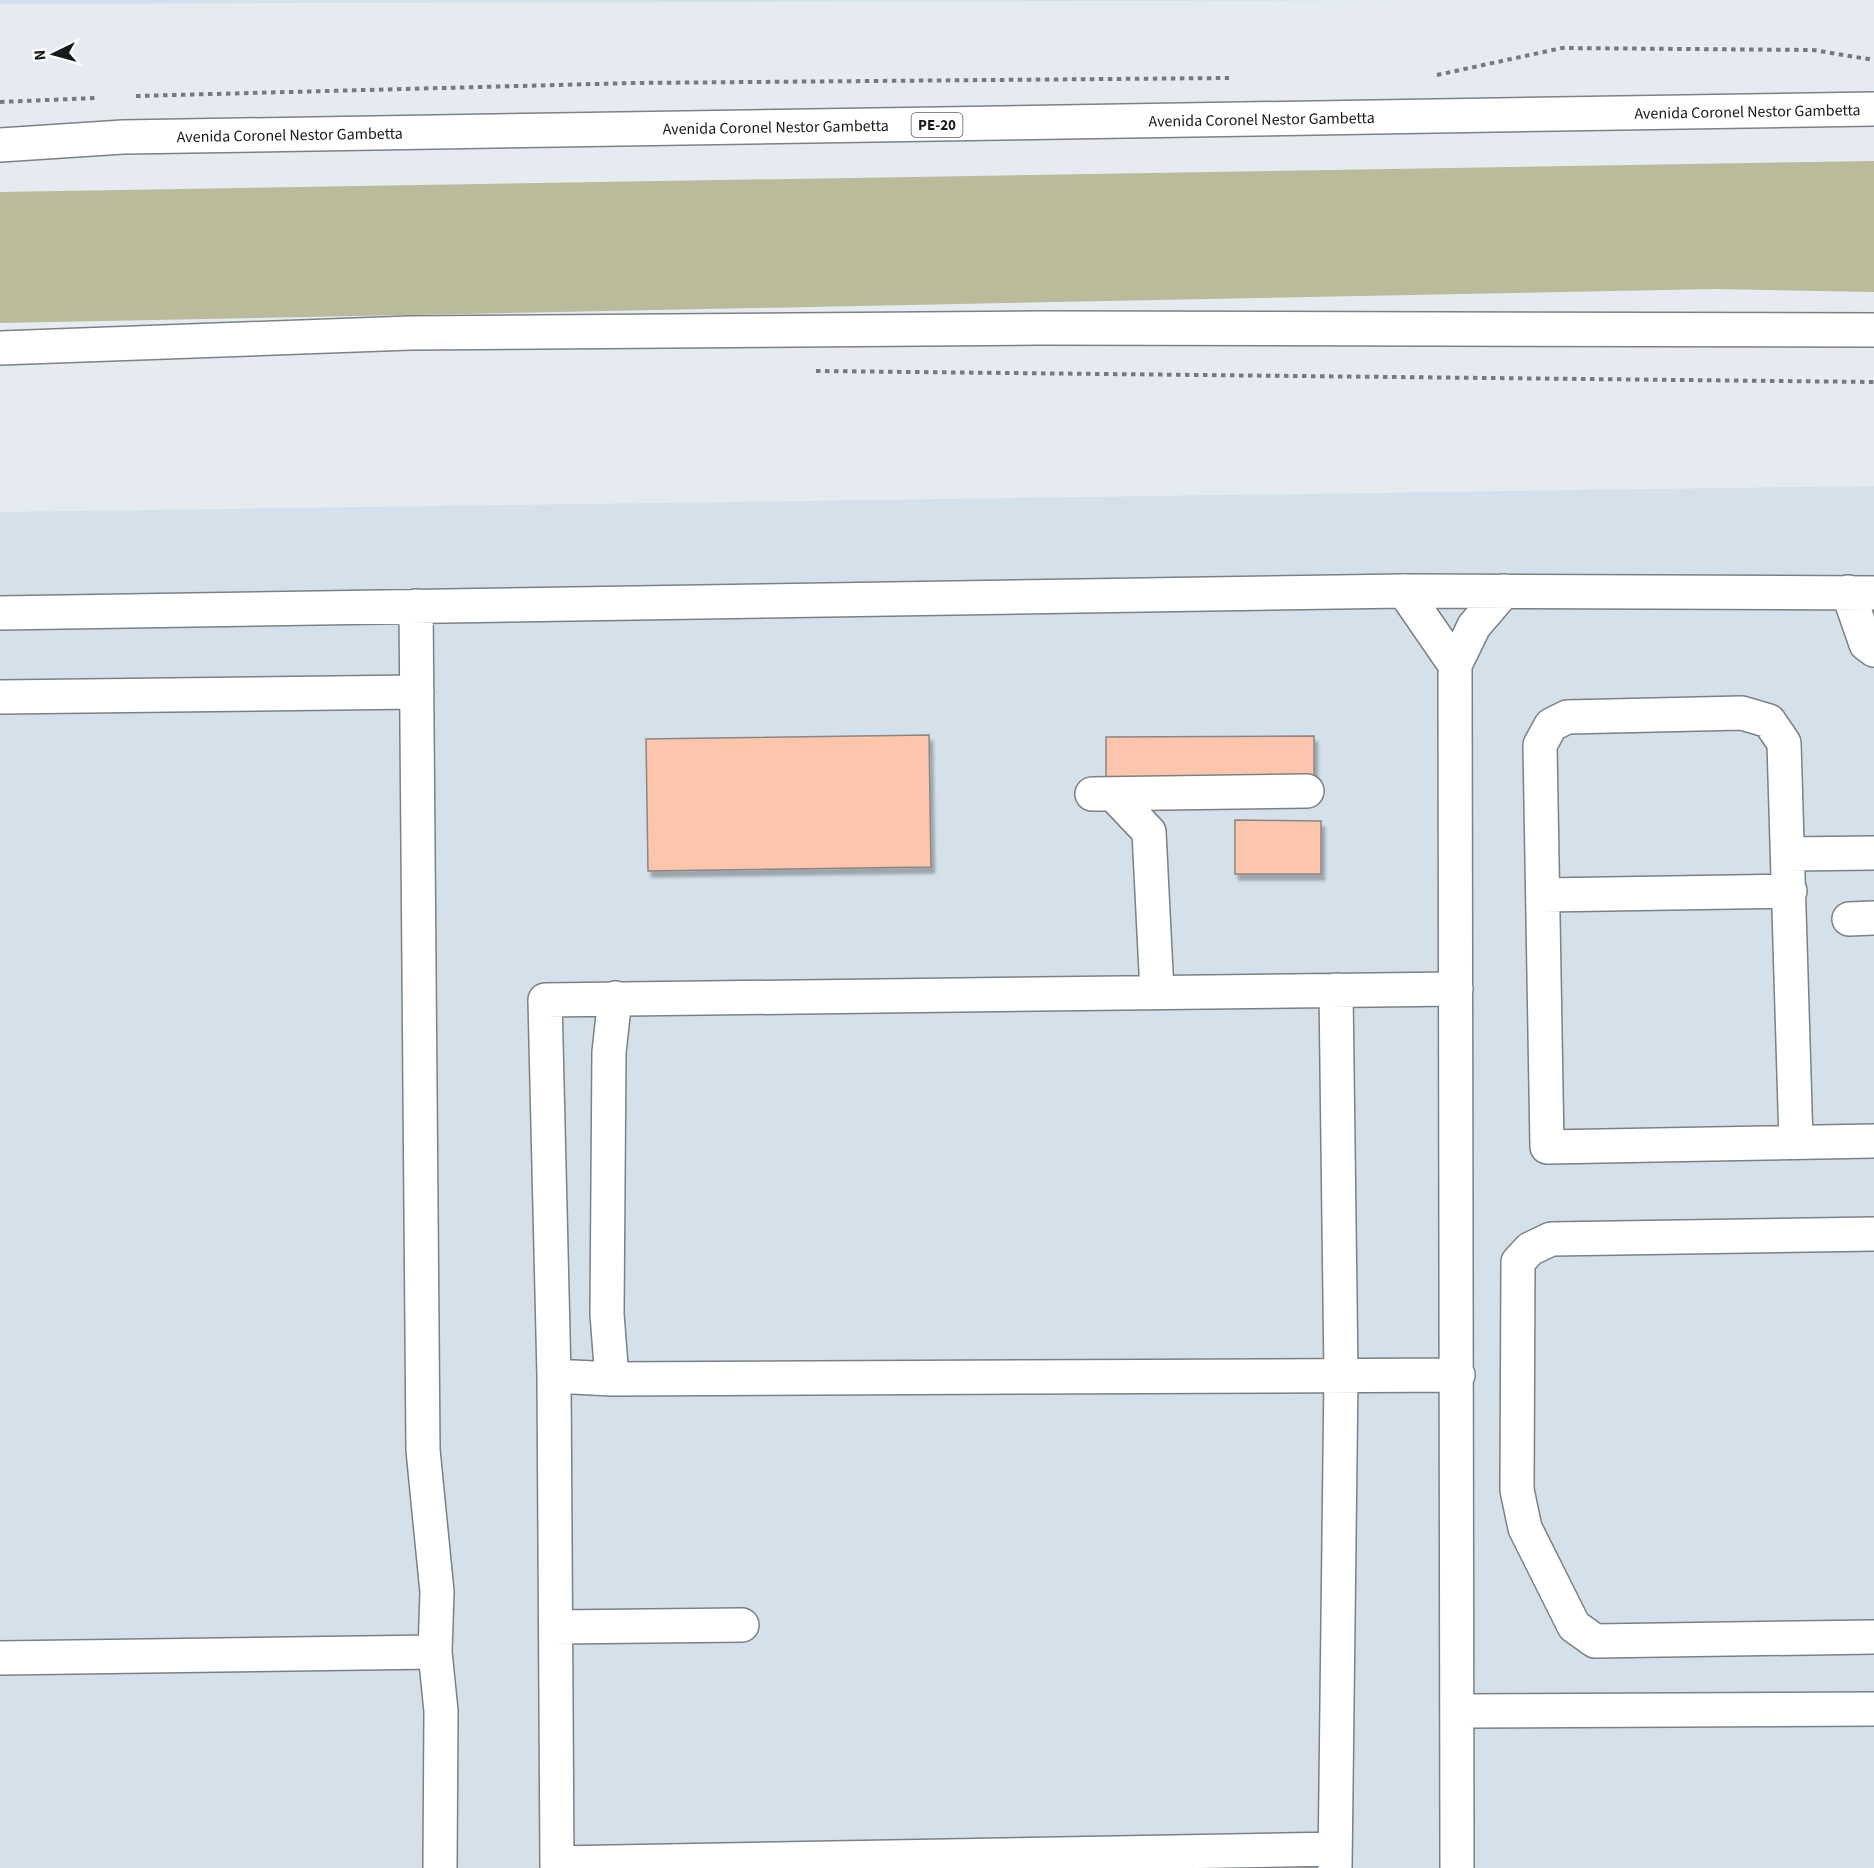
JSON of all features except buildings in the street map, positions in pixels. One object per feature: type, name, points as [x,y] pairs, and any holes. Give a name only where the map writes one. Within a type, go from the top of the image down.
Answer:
[{"type":"main road","name":"Avenida Coronel Nestor Gambetta","points":[[0,145],[123,137],[1874,109]]},
{"type":"main road","points":[[0,348],[434,333],[1027,328],[1874,330]]},
{"type":"main road","points":[[1404,591],[1455,664]]},
{"type":"main road","points":[[0,614],[1404,591],[1861,592],[1866,644],[1874,650]]},
{"type":"main road","points":[[1457,1868],[1458,1375],[1455,664],[1474,626],[1504,591]]},
{"type":"main road","points":[[416,606],[423,1450],[437,1592],[435,1652],[441,1711],[440,1868]]},
{"type":"main road","points":[[0,698],[417,692]]},
{"type":"main road","points":[[1796,1142],[1784,743],[1769,721],[1742,713],[1567,717],[1551,725],[1540,746],[1547,1147],[1874,1141]]},
{"type":"main road","points":[[1149,832],[1103,794],[1307,791]]},
{"type":"main road","points":[[1157,992],[1149,832],[1185,793]]},
{"type":"main road","points":[[1789,854],[1874,853]]},
{"type":"main road","points":[[1544,895],[1790,891]]},
{"type":"main road","points":[[1336,990],[1341,1375],[1335,1859],[557,1866],[554,1376],[545,1000],[615,998],[1336,990],[1456,989]]},
{"type":"main road","points":[[612,1379],[607,1302],[609,1052],[615,998]]},
{"type":"main road","points":[[1874,1234],[1551,1239],[1530,1249],[1518,1262],[1517,1490],[1525,1528],[1574,1626],[1595,1641],[1874,1637]]},
{"type":"main road","points":[[554,1376],[612,1379],[1458,1375]]},
{"type":"main road","points":[[556,1627],[742,1626]]},
{"type":"main road","points":[[0,1658],[435,1652]]},
{"type":"main road","points":[[1458,1711],[1874,1709]]},
{"type":"path","points":[[1436,76],[1562,48],[1814,50],[1874,60]]},
{"type":"path","points":[[127,96],[633,82],[1233,78]]},
{"type":"path","points":[[0,102],[104,97]]},
{"type":"path","points":[[809,371],[1874,382]]},
{"type":"shaded area","points":[[0,0],[1453,0],[0,4]]},
{"type":"shaded area","points":[[1874,486],[1874,1868],[0,1868],[0,512]]},
{"type":"green space","points":[[1874,161],[1874,292],[1714,289],[0,323],[0,192]]}]
